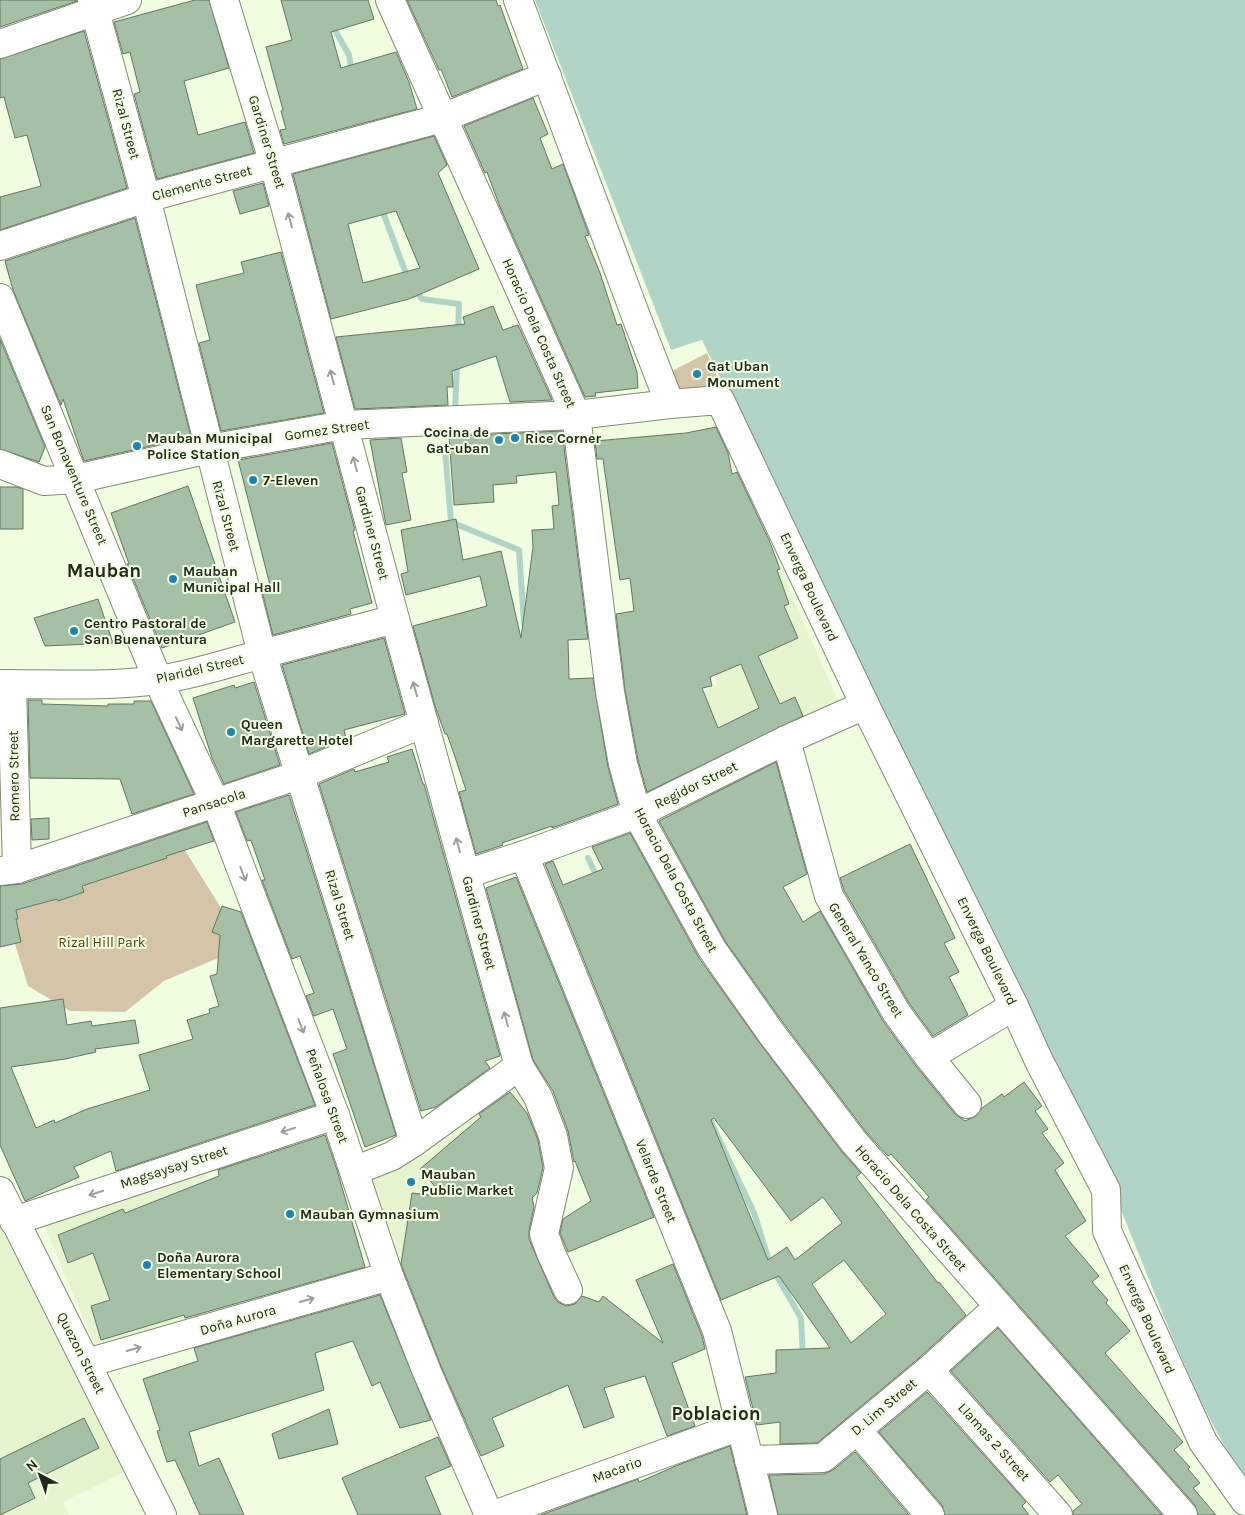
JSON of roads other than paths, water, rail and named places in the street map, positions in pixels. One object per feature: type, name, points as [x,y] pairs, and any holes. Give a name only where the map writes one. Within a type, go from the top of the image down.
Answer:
[{"type":"street","points":[[0,44],[93,5],[127,0]]},
{"type":"street","name":"Gardiner Street","points":[[224,0],[274,164],[395,619],[519,1066],[538,1098],[553,1136],[559,1168],[544,1234],[550,1253],[568,1290]]},
{"type":"street","name":"Horacio Dela Costa Street","points":[[390,0],[576,415],[610,692],[623,764],[637,814],[712,950],[771,1033],[854,1142],[1183,1515]]},
{"type":"street","points":[[518,0],[670,404]]},
{"type":"street","name":"Rizal Street","points":[[93,5],[146,198],[262,654],[414,1142]]},
{"type":"street","name":"Clemente Street","points":[[0,246],[146,198],[442,118],[547,76]]},
{"type":"street","name":"San Bonaventure Street","points":[[0,298],[158,680]]},
{"type":"street","name":"Gomez Street","points":[[0,464],[44,481],[76,480],[209,449],[344,424],[576,415],[720,400]]},
{"type":"street","name":"Enverga Boulevard","points":[[720,400],[865,705],[1014,1006],[1039,1061],[1106,1190],[1107,1231],[1203,1442],[1245,1501]]},
{"type":"street","name":"Plaridel Street","points":[[6,684],[114,684],[183,676],[395,619]]},
{"type":"street","name":"Peñalosa Street","points":[[158,680],[215,803],[335,1115],[389,1276],[427,1372],[489,1515]]},
{"type":"street","name":"Romero Street","points":[[6,684],[8,870]]},
{"type":"street","name":"Regidor Street","points":[[466,874],[637,814],[786,740],[865,705]]},
{"type":"street","name":"Pansacola","points":[[8,870],[299,775],[424,723]]},
{"type":"street","name":"General Yanco Street","points":[[786,740],[829,896],[896,1012],[929,1058],[967,1104]]},
{"type":"street","name":"Velarde Street","points":[[524,855],[717,1331],[763,1515]]},
{"type":"street","points":[[929,1058],[1014,1006]]},
{"type":"street","points":[[354,1171],[392,1156],[414,1142],[519,1066]]},
{"type":"street","name":"Magsaysay Street","points":[[14,1221],[335,1115]]},
{"type":"street","name":"Quezon Street","points":[[1,1193],[162,1515]]},
{"type":"street","name":"Doña Aurora","points":[[87,1363],[389,1276]]},
{"type":"street","name":"D. Lim Street","points":[[749,1460],[823,1458],[928,1370],[998,1306]]},
{"type":"street","name":"Llamas 2 Street","points":[[928,1370],[1058,1515]]},
{"type":"street","name":"Macario","points":[[494,1515],[740,1426]]},
{"type":"street","points":[[857,1430],[930,1515]]},
{"type":"waterway","points":[[332,25],[349,55],[352,73]]},
{"type":"waterway","points":[[381,207],[408,279]]},
{"type":"waterway","points":[[414,288],[422,299],[459,304],[458,333]]},
{"type":"waterway","points":[[455,411],[457,363]]},
{"type":"waterway","points":[[445,449],[451,522],[519,550],[524,623]]},
{"type":"waterway","points":[[588,858],[598,879]]},
{"type":"waterway","points":[[710,1120],[754,1213],[770,1264],[801,1318],[803,1357]]},
{"type":"place","name":"Gat Uban Monument","points":[[697,374]]},
{"type":"place","name":"Rice Corner","points":[[515,438]]},
{"type":"place","name":"Cocina de Gat-uban","points":[[499,440]]},
{"type":"place","name":"Mauban Municipal Police Station","points":[[137,446]]},
{"type":"place","name":"7-Eleven","points":[[253,480]]},
{"type":"place","name":"Mauban Municipal Hall","points":[[173,579]]},
{"type":"place","name":"Centro Pastoral de San Buenaventura","points":[[74,631]]},
{"type":"place","name":"Queen Margarette Hotel","points":[[231,732]]},
{"type":"place","name":"Mauban Public Market","points":[[411,1182]]},
{"type":"place","name":"Mauban Gymnasium","points":[[290,1214]]},
{"type":"place","name":"Doña Aurora Elementary School","points":[[147,1265]]},
{"type":"district","name":"Mauban","points":[[104,571]]},
{"type":"district","name":"Poblacion","points":[[716,1414]]},
{"type":"park label","name":"Rizal Hill Park","points":[[102,942]]}]
